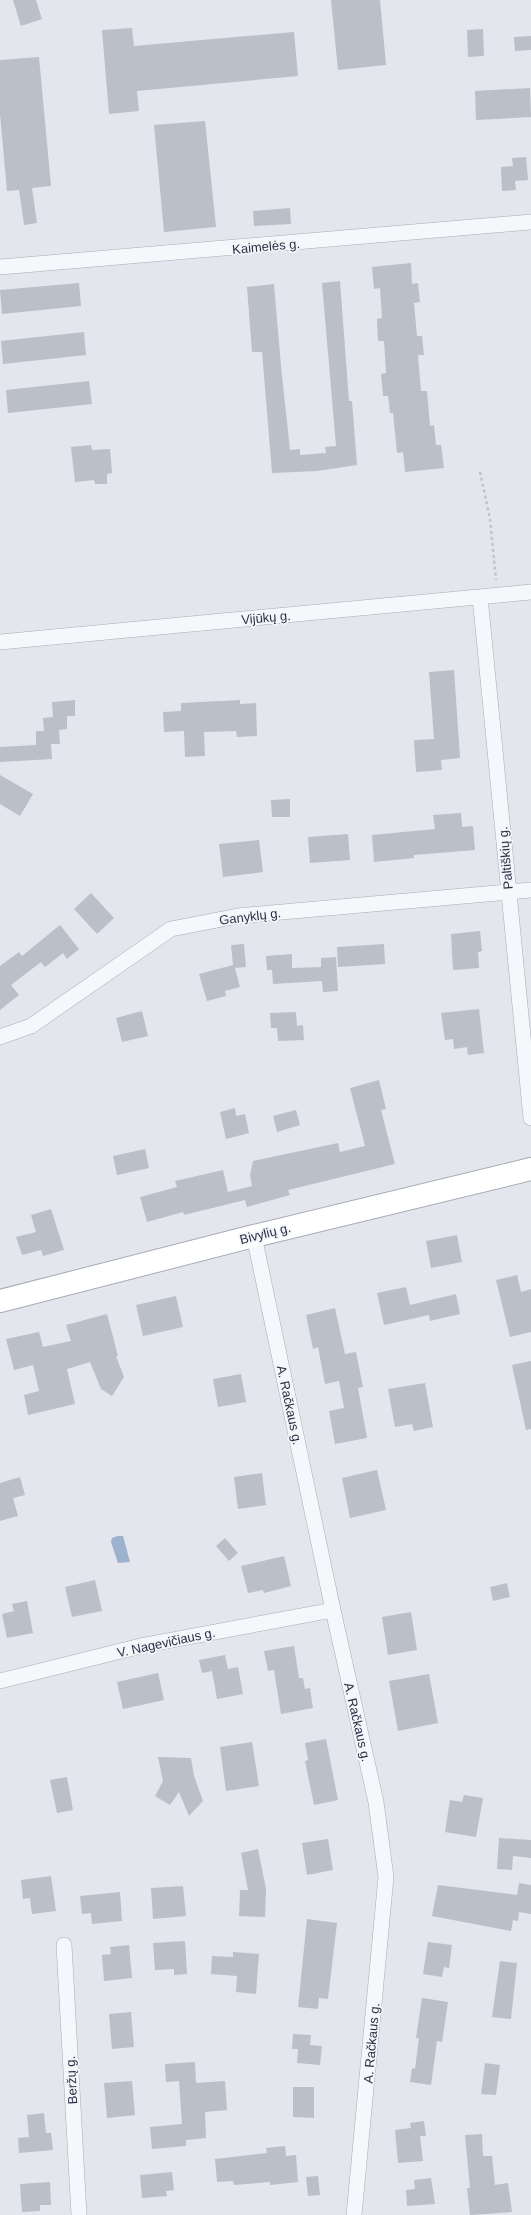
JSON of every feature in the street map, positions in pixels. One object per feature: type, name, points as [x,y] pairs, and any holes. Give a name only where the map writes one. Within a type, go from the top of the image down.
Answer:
[{"type":"street","name":"Kaimelės g.","points":[[0,267],[531,222]]},
{"type":"street","name":"Vijūkų g.","points":[[0,642],[531,592]]},
{"type":"street","name":"Paltiškių g.","points":[[480,597],[531,1118]]},
{"type":"street","name":"Ganyklų g.","points":[[0,1037],[31,1026],[171,929],[238,916],[531,890]]},
{"type":"street","name":"Bivylių g.","points":[[0,1301],[254,1236],[531,1169]]},
{"type":"street","name":"A. Račkaus g.","points":[[254,1236],[333,1610],[376,1802],[386,1877],[354,2215]]},
{"type":"street","name":"V. Nagevičiaus g.","points":[[0,1681],[145,1646],[333,1610]]},
{"type":"street","name":"Beržų g.","points":[[64,1945],[79,2215]]},
{"type":"path","points":[[480,472],[490,519],[498,595]]},
{"type":"water","points":[[123,1536],[130,1562],[118,1563],[111,1542],[112,1538]]},
{"type":"building","points":[[13,0],[36,0],[42,19],[21,26]]},
{"type":"building","points":[[331,0],[380,0],[386,65],[338,70]]},
{"type":"building","points":[[132,28],[134,46],[294,32],[298,76],[137,91],[139,111],[109,114],[102,30]]},
{"type":"building","points":[[483,29],[484,56],[468,57],[467,30]]},
{"type":"building","points":[[531,36],[531,50],[515,51],[514,37]]},
{"type":"building","points":[[39,57],[51,186],[32,188],[37,223],[24,225],[19,190],[7,191],[0,114],[0,60]]},
{"type":"building","points":[[530,88],[531,117],[476,120],[475,91]]},
{"type":"building","points":[[205,121],[216,227],[164,232],[154,125]]},
{"type":"building","points":[[526,157],[528,180],[515,181],[516,190],[502,191],[501,167],[513,166],[512,158]]},
{"type":"building","points":[[290,208],[291,224],[254,226],[253,211]]},
{"type":"building","points":[[411,263],[412,284],[418,283],[420,302],[414,303],[417,336],[422,336],[424,355],[418,355],[421,391],[427,391],[430,426],[434,425],[436,445],[441,445],[444,468],[405,472],[403,452],[397,453],[393,413],[390,413],[388,396],[383,396],[381,374],[386,373],[384,341],[378,341],[377,319],[382,318],[380,288],[374,289],[372,267]]},
{"type":"building","points":[[340,281],[349,401],[352,401],[357,465],[317,471],[272,473],[262,352],[252,352],[247,287],[274,284],[290,450],[300,449],[300,455],[326,453],[325,447],[336,446],[322,283]]},
{"type":"building","points":[[79,283],[81,306],[2,314],[0,290]]},
{"type":"building","points":[[84,332],[86,355],[3,364],[1,341]]},
{"type":"building","points":[[89,381],[92,404],[8,413],[6,390]]},
{"type":"building","points":[[91,445],[92,450],[110,449],[112,473],[107,474],[107,484],[95,484],[94,480],[75,482],[71,447]]},
{"type":"building","points":[[454,670],[460,758],[441,760],[442,770],[416,772],[414,740],[434,739],[429,672]]},
{"type":"building","points":[[75,700],[75,716],[67,716],[67,729],[59,730],[60,744],[51,744],[52,759],[0,762],[0,747],[36,745],[36,731],[44,731],[43,718],[53,717],[52,702]]},
{"type":"building","points":[[240,700],[240,704],[256,703],[257,736],[237,737],[236,731],[204,732],[205,756],[185,757],[184,731],[164,732],[163,712],[181,711],[181,703]]},
{"type":"building","points":[[0,775],[33,794],[20,816],[0,804]]},
{"type":"building","points":[[290,799],[290,817],[272,817],[271,800]]},
{"type":"building","points":[[461,813],[462,827],[473,826],[475,850],[414,855],[414,858],[374,862],[372,835],[435,829],[433,815]]},
{"type":"building","points":[[348,834],[350,860],[310,863],[308,837]]},
{"type":"building","points":[[259,840],[263,872],[223,877],[219,844]]},
{"type":"building","points":[[91,893],[114,918],[97,934],[74,909]]},
{"type":"building","points":[[60,925],[79,949],[67,959],[63,953],[45,967],[41,962],[11,985],[19,995],[0,1010],[0,966],[19,952],[22,956]]},
{"type":"building","points":[[480,931],[482,951],[478,952],[479,968],[453,970],[451,934]]},
{"type":"building","points":[[244,944],[246,967],[235,968],[240,987],[225,991],[226,996],[207,1001],[199,974],[233,965],[231,945]]},
{"type":"building","points":[[384,944],[385,964],[338,967],[337,947]]},
{"type":"building","points":[[292,954],[292,968],[321,967],[321,958],[336,957],[338,991],[323,992],[322,981],[273,984],[272,970],[267,970],[266,956]]},
{"type":"building","points":[[479,1009],[484,1053],[468,1055],[467,1047],[454,1049],[453,1039],[445,1040],[441,1013]]},
{"type":"building","points":[[142,1011],[148,1036],[122,1042],[116,1018]]},
{"type":"building","points":[[296,1012],[297,1026],[303,1025],[304,1040],[278,1041],[277,1028],[271,1028],[270,1013]]},
{"type":"building","points":[[379,1080],[386,1109],[381,1110],[395,1164],[288,1190],[290,1195],[247,1207],[245,1200],[184,1215],[183,1212],[147,1222],[140,1197],[177,1187],[175,1181],[223,1170],[228,1192],[252,1186],[250,1175],[253,1161],[338,1143],[340,1152],[365,1146],[350,1088]]},
{"type":"building","points":[[235,1108],[236,1116],[245,1114],[249,1133],[226,1139],[220,1112]]},
{"type":"building","points":[[296,1110],[300,1125],[277,1132],[273,1116]]},
{"type":"building","points":[[145,1149],[149,1168],[117,1175],[113,1156]]},
{"type":"building","points":[[51,1209],[64,1250],[43,1256],[41,1250],[22,1255],[16,1237],[36,1232],[31,1215]]},
{"type":"building","points":[[457,1235],[462,1262],[431,1268],[426,1241]]},
{"type":"building","points":[[517,1275],[521,1292],[531,1289],[531,1332],[510,1337],[496,1280]]},
{"type":"building","points":[[406,1287],[410,1305],[456,1294],[460,1314],[430,1321],[429,1315],[384,1325],[377,1293]]},
{"type":"building","points":[[176,1296],[183,1327],[143,1336],[136,1305]]},
{"type":"building","points":[[335,1308],[345,1354],[356,1352],[363,1387],[358,1388],[367,1438],[335,1444],[329,1411],[344,1408],[339,1381],[325,1384],[318,1347],[313,1349],[306,1315]]},
{"type":"building","points":[[107,1314],[118,1356],[116,1356],[124,1377],[112,1396],[101,1389],[90,1362],[67,1369],[75,1404],[28,1415],[24,1395],[39,1391],[33,1365],[14,1370],[6,1339],[39,1332],[43,1347],[71,1341],[66,1325]]},
{"type":"building","points":[[531,1361],[531,1429],[526,1430],[512,1365]]},
{"type":"building","points":[[241,1374],[246,1402],[218,1407],[213,1379]]},
{"type":"building","points":[[425,1383],[433,1427],[414,1431],[412,1424],[395,1427],[388,1389]]},
{"type":"building","points":[[377,1470],[386,1510],[350,1518],[342,1478]]},
{"type":"building","points":[[262,1473],[266,1505],[238,1509],[234,1477]]},
{"type":"building","points":[[20,1477],[25,1495],[13,1498],[18,1516],[0,1521],[0,1483]]},
{"type":"building","points":[[225,1538],[238,1553],[229,1561],[216,1546]]},
{"type":"building","points":[[284,1556],[291,1586],[264,1593],[263,1590],[248,1593],[241,1566]]},
{"type":"building","points":[[95,1580],[102,1611],[72,1617],[65,1587]]},
{"type":"building","points":[[507,1583],[510,1597],[493,1601],[490,1587]]},
{"type":"building","points":[[27,1601],[33,1633],[7,1638],[2,1614],[14,1611],[12,1604]]},
{"type":"building","points":[[411,1612],[417,1650],[388,1655],[382,1617]]},
{"type":"building","points":[[294,1646],[299,1678],[303,1678],[305,1689],[310,1688],[313,1708],[281,1714],[274,1670],[268,1671],[264,1651]]},
{"type":"building","points":[[225,1655],[228,1669],[238,1667],[243,1694],[217,1699],[212,1671],[202,1673],[199,1660]]},
{"type":"building","points":[[158,1673],[164,1700],[123,1709],[117,1682]]},
{"type":"building","points":[[429,1674],[438,1723],[398,1731],[389,1681]]},
{"type":"building","points":[[326,1739],[338,1800],[314,1805],[305,1761],[308,1760],[305,1743]]},
{"type":"building","points":[[252,1742],[259,1786],[226,1791],[220,1747]]},
{"type":"building","points":[[158,1757],[191,1758],[194,1776],[203,1801],[189,1816],[179,1792],[170,1805],[155,1796],[163,1781]]},
{"type":"building","points":[[67,1777],[73,1810],[57,1813],[50,1780]]},
{"type":"building","points":[[464,1795],[483,1798],[476,1837],[445,1832],[450,1800],[462,1802]]},
{"type":"building","points":[[499,1838],[531,1840],[531,1858],[513,1856],[512,1870],[497,1869]]},
{"type":"building","points":[[328,1839],[333,1870],[307,1875],[302,1843]]},
{"type":"building","points":[[258,1849],[266,1889],[265,1917],[239,1916],[240,1890],[248,1890],[241,1853]]},
{"type":"building","points":[[51,1876],[56,1911],[32,1914],[30,1898],[23,1899],[21,1880]]},
{"type":"building","points":[[519,1883],[531,1885],[531,1914],[519,1912],[518,1921],[513,1920],[511,1931],[432,1916],[438,1885],[517,1895]]},
{"type":"building","points":[[183,1886],[186,1916],[153,1919],[151,1888]]},
{"type":"building","points":[[120,1892],[122,1921],[92,1924],[91,1913],[82,1914],[80,1896]]},
{"type":"building","points":[[307,1919],[337,1923],[328,1999],[319,1998],[318,2009],[298,2007]]},
{"type":"building","points":[[185,1941],[187,1974],[174,1975],[174,1969],[155,1970],[153,1943]]},
{"type":"building","points":[[428,1942],[452,1945],[449,1968],[444,1967],[442,1977],[423,1974]]},
{"type":"building","points":[[129,1945],[132,1978],[104,1981],[102,1955],[111,1954],[110,1947]]},
{"type":"building","points":[[233,1952],[259,1954],[256,1994],[236,1992],[237,1976],[211,1974],[212,1956],[233,1957]]},
{"type":"building","points":[[500,1961],[517,1963],[511,2019],[492,2017]]},
{"type":"building","points":[[422,1998],[448,2002],[442,2042],[437,2041],[431,2085],[410,2082],[412,2068],[415,2069],[419,2038],[416,2038]]},
{"type":"building","points":[[131,2012],[134,2047],[112,2049],[109,2014]]},
{"type":"building","points":[[293,2034],[311,2035],[310,2045],[322,2046],[320,2065],[297,2063],[298,2049],[292,2049]]},
{"type":"building","points":[[195,2062],[196,2083],[225,2081],[227,2110],[205,2112],[206,2138],[186,2140],[186,2146],[152,2149],[150,2127],[182,2124],[179,2081],[166,2082],[165,2064]]},
{"type":"building","points":[[485,2063],[500,2065],[496,2095],[481,2094]]},
{"type":"building","points":[[132,2081],[135,2115],[107,2118],[104,2083]]},
{"type":"building","points":[[293,2087],[314,2087],[314,2118],[293,2117]]},
{"type":"building","points":[[44,2113],[46,2133],[51,2133],[53,2150],[19,2153],[18,2138],[29,2137],[27,2115]]},
{"type":"building","points":[[424,2121],[426,2136],[420,2136],[423,2161],[398,2163],[395,2130],[411,2128],[410,2123]]},
{"type":"building","points":[[482,2134],[483,2156],[492,2156],[495,2185],[508,2183],[512,2212],[470,2215],[467,2188],[470,2188],[465,2135]]},
{"type":"building","points":[[285,2146],[286,2156],[296,2155],[298,2182],[270,2185],[270,2182],[234,2185],[233,2181],[217,2182],[215,2159],[267,2153],[266,2148]]},
{"type":"building","points":[[172,2172],[174,2190],[166,2191],[167,2196],[142,2198],[140,2175]]},
{"type":"building","points":[[318,2176],[320,2195],[308,2196],[306,2177]]},
{"type":"building","points":[[431,2178],[435,2204],[407,2206],[406,2190],[415,2189],[414,2180]]},
{"type":"building","points":[[50,2182],[51,2205],[40,2205],[40,2211],[22,2212],[20,2184]]}]
